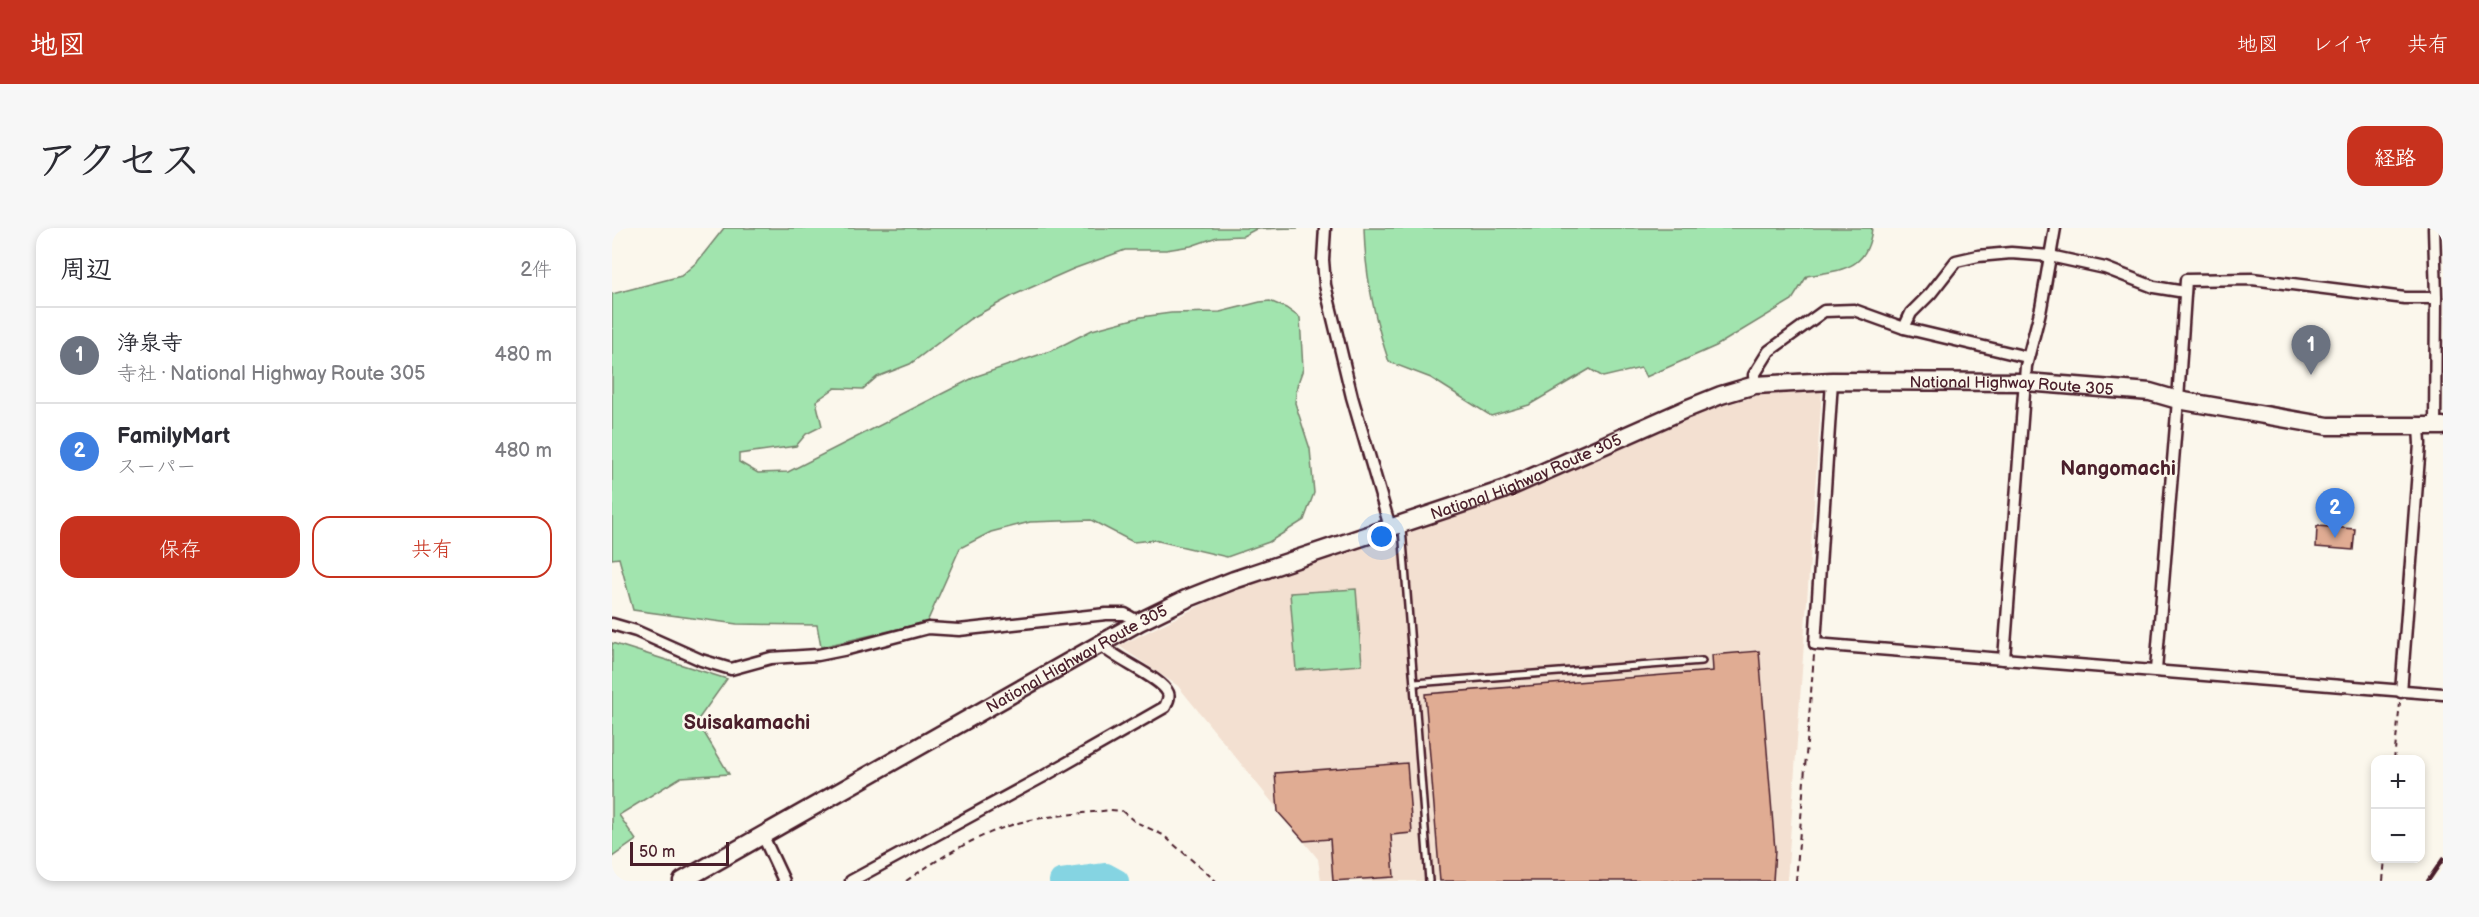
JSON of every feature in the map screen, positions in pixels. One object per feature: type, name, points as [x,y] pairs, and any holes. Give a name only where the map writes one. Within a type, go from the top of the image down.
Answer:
[{"type":"highway","name":"National Highway Route 305","points":[[682,881],[1139,622],[1186,599],[1234,580],[1503,490],[1686,409],[1755,385],[1832,381],[2026,382],[2150,392],[2328,426],[2432,426]]},
{"type":"street","points":[[1325,228],[1323,260],[1325,285],[1352,397],[1396,525]]},
{"type":"street","points":[[2004,659],[2027,357],[2041,308],[2055,228]]},
{"type":"street","points":[[2401,692],[2420,444],[2432,426],[2436,298],[2434,228]]},
{"type":"street","points":[[1904,328],[1911,313],[1931,293],[1956,261],[1978,256],[2011,253],[2050,256],[2105,268],[2154,287],[2185,292]]},
{"type":"street","points":[[2156,670],[2186,280],[2252,279],[2405,298],[2436,298]]},
{"type":"street","points":[[1755,385],[1754,375],[1769,351],[1824,311],[1854,310],[1904,328],[2027,357]]},
{"type":"street","points":[[1832,381],[1815,644],[2443,694]]},
{"type":"street","points":[[612,624],[636,631],[701,660],[731,669],[771,658],[818,655],[848,649],[928,628],[959,630],[1106,614],[1125,614],[1139,622]]},
{"type":"street","points":[[850,881],[1044,776],[1165,707],[1168,692],[1162,686],[1108,653],[1100,644]]},
{"type":"street","points":[[762,834],[784,881]]},
{"type":"lane","points":[[1396,525],[1415,683],[1429,881]]},
{"type":"lane","points":[[1415,683],[1702,661]]},
{"type":"path","points":[[1796,881],[1815,644]]},
{"type":"path","points":[[2394,755],[2401,692]]},
{"type":"path","points":[[906,881],[957,848],[999,829],[1024,821],[1110,810],[1122,811],[1134,821],[1163,835],[1216,881]]},
{"type":"path","points":[[2383,881],[2385,863]]},
{"type":"shaded area","points":[[1822,391],[1787,881],[1321,881],[1318,859],[1178,686],[1119,646],[1238,587],[1413,531],[1535,487],[1704,411],[1763,394]]},
{"type":"green space","points":[[724,228],[1298,228],[1256,229],[1243,236],[1217,237],[1191,246],[1166,250],[1125,250],[1073,269],[1014,295],[970,319],[910,364],[877,377],[863,389],[835,388],[816,401],[822,426],[806,434],[796,446],[739,454],[739,462],[758,473],[788,472],[977,376],[1053,350],[1092,330],[1141,317],[1171,313],[1220,312],[1270,301],[1300,318],[1303,369],[1297,386],[1295,403],[1310,449],[1314,493],[1304,520],[1269,542],[1227,557],[1154,540],[1133,542],[1091,520],[1030,522],[991,532],[960,548],[927,622],[821,647],[817,625],[737,624],[633,610],[619,558],[612,559],[612,294],[681,276],[698,261]]},
{"type":"green space","points":[[1364,228],[1872,228],[1865,252],[1859,260],[1842,269],[1807,276],[1792,300],[1716,346],[1646,377],[1641,368],[1603,377],[1590,369],[1529,405],[1491,416],[1431,378],[1389,362],[1371,296]]},
{"type":"green space","points":[[1356,589],[1362,665],[1296,670],[1290,593]]},
{"type":"green space","points":[[612,643],[727,679],[697,721],[729,774],[681,777],[619,815],[636,840],[612,857]]},
{"type":"building","points":[[2317,526],[2355,529],[2353,550],[2316,547]]},
{"type":"building","points":[[1759,651],[1775,850],[1773,881],[1440,881],[1425,694],[1713,671],[1712,655]]},
{"type":"building","points":[[1407,763],[1412,833],[1391,835],[1394,877],[1333,881],[1330,839],[1304,841],[1278,812],[1275,773]]},
{"type":"waterway","points":[[1061,881],[1106,875],[1117,881]]},
{"type":"railway","points":[[2428,881],[2443,859]]},
{"type":"railway","points":[[2440,881],[2443,876]]},
{"type":"place","name":"浄泉寺","points":[[2311,375]]},
{"type":"place","name":"FamilyMart","points":[[2335,538]]},
{"type":"district","name":"Nangomachi","points":[[2118,468]]},
{"type":"district","name":"Suisakamachi","points":[[747,722]]}]
